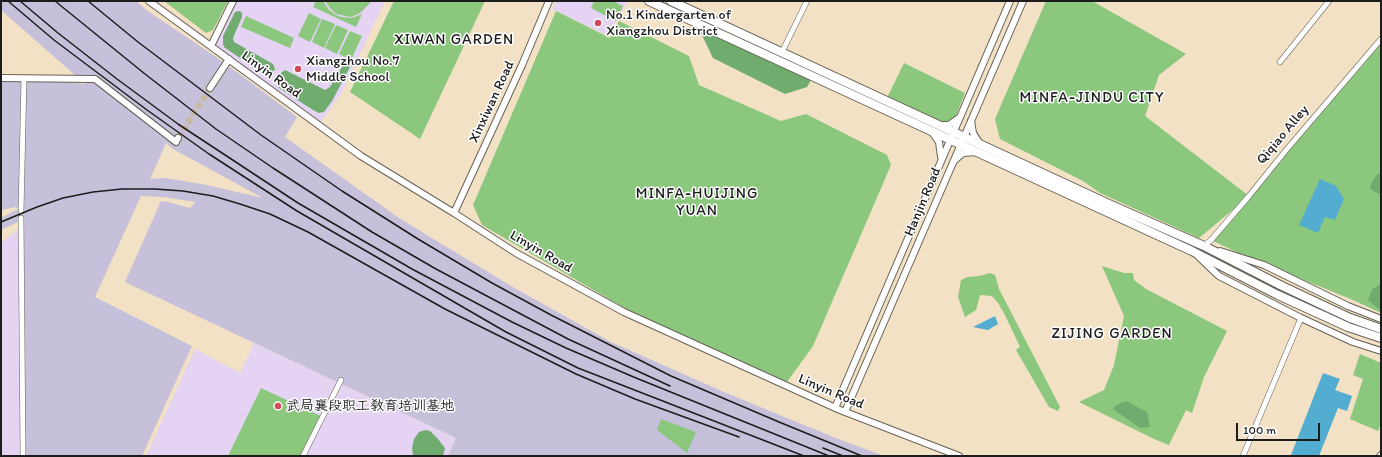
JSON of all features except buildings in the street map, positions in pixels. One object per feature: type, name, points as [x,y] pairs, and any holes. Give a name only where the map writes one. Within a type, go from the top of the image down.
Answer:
[{"type":"main road","points":[[649,1],[931,131],[951,136],[1204,246],[1282,286],[1350,318],[1381,329]]},
{"type":"main road","points":[[671,1],[939,126],[951,136]]},
{"type":"main road","points":[[979,148],[1278,294],[1348,327],[1381,338]]},
{"type":"street","name":"Linyin Road","points":[[149,1],[361,156],[516,253],[624,312],[835,408],[959,456]]},
{"type":"street","points":[[212,46],[233,1]]},
{"type":"street","name":"Xinxiwan Road","points":[[454,213],[522,65],[549,1]]},
{"type":"street","points":[[782,52],[807,1]]},
{"type":"street","name":"Hanjin Road","points":[[835,408],[1010,1]]},
{"type":"street","name":"Hanjin Road","points":[[845,412],[1023,1]]},
{"type":"street","points":[[1280,62],[1329,1]]},
{"type":"street","name":"Qiqiao Alley","points":[[1204,246],[1211,240],[1381,39]]},
{"type":"street","points":[[210,88],[229,59]]},
{"type":"street","points":[[1,78],[95,79],[176,142],[178,138]]},
{"type":"street","points":[[21,210],[24,78]]},
{"type":"street","points":[[939,126],[949,125],[959,118]]},
{"type":"street","points":[[953,161],[963,153],[979,148],[970,122]]},
{"type":"street","points":[[931,131],[939,142],[942,158]]},
{"type":"street","points":[[21,218],[23,456]]},
{"type":"street","points":[[1204,246],[1264,265],[1348,306],[1381,319]]},
{"type":"street","points":[[1192,251],[1219,276],[1301,318],[1353,342],[1381,350]]},
{"type":"street","points":[[1243,456],[1301,318]]},
{"type":"street","points":[[303,456],[341,380]]},
{"type":"shaded area","points":[[1,1],[136,1],[145,9],[222,61],[297,117],[285,137],[399,218],[511,286],[611,342],[724,392],[838,439],[884,456],[448,456],[456,438],[125,282],[161,201],[190,208],[195,202],[164,197],[141,196],[95,297],[192,346],[142,456],[23,456],[20,221],[1,230],[1,218],[18,209],[16,207],[1,210],[1,78],[24,78],[85,84],[1,10]],"holes":[[[166,143],[173,149],[263,198],[202,184],[165,178],[150,179]]]},
{"type":"shaded area","name":"Xiangzhou No.7 Middle School","points":[[233,1],[385,1],[342,92],[319,125],[211,46]]},
{"type":"shaded area","name":"No.1 Kindergarten of Xiangzhou District","points":[[556,1],[628,1],[608,36],[552,9]]},
{"type":"shaded area","points":[[21,228],[23,456],[1,456],[1,242]]},
{"type":"shaded area","name":"武局襄段职工教育培训基地","points":[[254,343],[456,438],[448,456],[146,456],[195,349],[240,373]]},
{"type":"green space","points":[[164,1],[228,1],[213,30],[206,33]]},
{"type":"green space","points":[[316,1],[323,1],[329,10],[341,17],[352,18],[362,14],[356,27],[313,7]]},
{"type":"green space","points":[[325,1],[371,1],[360,13],[351,17],[336,14]]},
{"type":"green space","points":[[394,1],[485,1],[420,139],[350,92]]},
{"type":"green space","points":[[594,1],[616,1],[615,2],[623,6],[616,21],[591,8]]},
{"type":"green space","points":[[1046,1],[1092,1],[1186,54],[1159,75],[1145,116],[1249,196],[1381,39],[1381,313],[1247,257],[1211,240],[1247,198],[1199,238],[1100,193],[1083,181],[1000,139],[995,119]]},
{"type":"green space","points":[[240,11],[242,13],[242,17],[233,38],[234,42],[273,64],[275,69],[269,76],[266,76],[224,47],[223,36],[235,12]]},
{"type":"green space","points":[[556,11],[610,38],[619,21],[689,56],[699,85],[781,121],[806,114],[887,155],[891,165],[813,346],[787,382],[633,313],[482,225],[473,205]]},
{"type":"green space","points":[[309,13],[321,19],[310,42],[298,36]]},
{"type":"green space","points":[[246,16],[294,38],[290,48],[241,27]]},
{"type":"green space","points":[[322,19],[335,24],[324,48],[312,42]]},
{"type":"green space","points":[[336,25],[348,30],[337,54],[325,48]]},
{"type":"green space","points":[[703,26],[813,76],[807,87],[785,94],[713,58],[701,33]]},
{"type":"green space","points":[[350,31],[362,36],[351,60],[339,54]]},
{"type":"green space","points":[[345,62],[351,65],[332,101],[324,112],[319,113],[313,110],[279,88],[277,84],[281,73],[285,70],[325,90],[330,87]]},
{"type":"green space","points":[[904,63],[965,93],[955,118],[949,123],[940,123],[887,98]]},
{"type":"green space","points":[[1377,174],[1381,174],[1381,195],[1370,188]]},
{"type":"green space","points":[[1102,266],[1124,273],[1133,273],[1134,280],[1146,289],[1227,331],[1204,377],[1192,413],[1186,410],[1169,445],[1079,402],[1104,390],[1114,365],[1124,316]]},
{"type":"green space","points":[[990,273],[995,275],[999,289],[1060,407],[1058,411],[1049,407],[1016,350],[1020,347],[1005,315],[992,296],[980,295],[976,310],[965,317],[958,297],[961,280],[967,277]]},
{"type":"green space","points":[[1381,284],[1381,311],[1368,300],[1372,289]]},
{"type":"green space","points":[[1360,354],[1381,363],[1381,423],[1378,431],[1350,419],[1363,379],[1353,375]]},
{"type":"green space","points":[[261,388],[323,417],[303,456],[228,456]]},
{"type":"green space","points":[[1126,401],[1147,412],[1150,427],[1140,428],[1113,409],[1116,405]]},
{"type":"green space","points":[[661,419],[696,432],[687,453],[657,430]]},
{"type":"green space","points":[[425,430],[430,431],[445,448],[443,456],[413,455],[412,448],[414,439],[419,432]]},
{"type":"water","points":[[1320,179],[1336,186],[1344,199],[1335,220],[1325,217],[1318,233],[1299,225]]},
{"type":"water","points":[[995,316],[998,324],[988,330],[973,327]]},
{"type":"water","points":[[1323,373],[1340,379],[1335,390],[1352,396],[1347,411],[1338,408],[1319,456],[1291,455]]},
{"type":"tunnel","points":[[178,138],[210,88]]},
{"type":"railway","points":[[8,1],[54,40],[147,110],[209,154],[297,211],[506,332],[578,368],[804,456]]},
{"type":"railway","points":[[20,1],[117,79],[178,124],[298,203],[412,269],[512,322],[566,348],[829,456]]},
{"type":"railway","points":[[55,1],[216,129],[372,232],[436,269],[568,339],[670,386]]},
{"type":"railway","points":[[88,1],[138,42],[261,135],[342,191],[492,283],[671,376],[862,456]]},
{"type":"railway","points":[[1,222],[63,198],[93,192],[122,189],[155,189],[183,191],[213,196],[270,214],[308,232],[445,309],[576,374],[635,399],[739,437]]},
{"type":"railway","points":[[823,448],[843,456]]},
{"type":"place","name":"No.1 Kindergarten of Xiangzhou District","points":[[598,23]]},
{"type":"place","name":"Xiangzhou No.7 Middle School","points":[[298,69]]},
{"type":"place","name":"武局襄段职工教育培训基地","points":[[278,406]]},
{"type":"district","name":"XIWAN GARDEN","points":[[454,40]]},
{"type":"district","name":"MINFA-JINDU CITY","points":[[1092,98]]},
{"type":"district","name":"MINFA-HUIJING YUAN","points":[[697,202]]},
{"type":"district","name":"ZIJING GARDEN","points":[[1112,334]]}]
